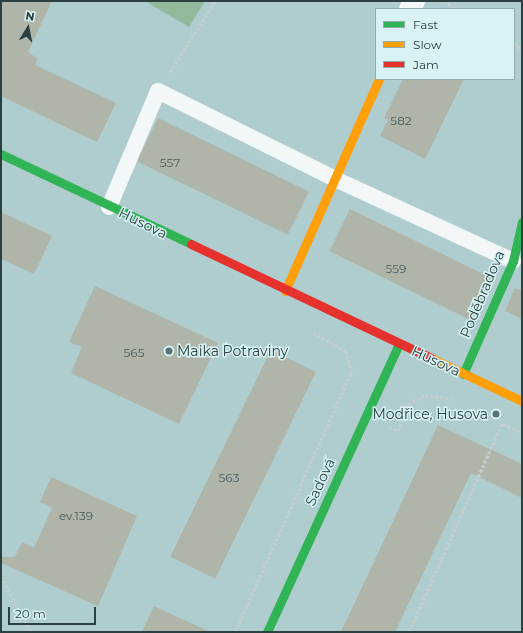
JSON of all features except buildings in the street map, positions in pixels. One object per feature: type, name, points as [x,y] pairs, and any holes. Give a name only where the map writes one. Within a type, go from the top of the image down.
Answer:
[{"type":"street","points":[[285,291],[379,80]]},
{"type":"street","name":"Husova","points":[[1,154],[285,291],[522,402]]},
{"type":"street","name":"Poděbradova","points":[[463,374],[513,261],[522,222]]},
{"type":"street","name":"Sadová","points":[[267,632],[399,344]]},
{"type":"lane","points":[[110,207],[158,91],[335,179],[513,261]]},
{"type":"path","points":[[158,91],[214,1]]},
{"type":"path","points":[[444,1],[455,8]]},
{"type":"path","points":[[235,632],[351,373],[346,352],[305,329]]},
{"type":"path","points":[[333,413],[366,416],[398,431],[408,404],[425,395],[460,402]]},
{"type":"path","points":[[495,420],[522,433]]},
{"type":"path","points":[[409,632],[502,423]]},
{"type":"path","points":[[1,576],[31,632]]},
{"type":"green space","points":[[145,1],[205,1],[189,27]]},
{"type":"traffic: fast","points":[[1,154],[191,244]]},
{"type":"traffic: fast","points":[[463,374],[513,261],[522,222]]},
{"type":"traffic: fast","points":[[267,632],[399,344]]},
{"type":"traffic: slow","points":[[285,291],[379,80]]},
{"type":"traffic: slow","points":[[431,358],[522,401]]},
{"type":"traffic: jam","points":[[191,244],[431,358]]},
{"type":"place","name":"Maika Potraviny","points":[[169,351]]},
{"type":"place","name":"Modřice, Husova","points":[[496,414]]}]
